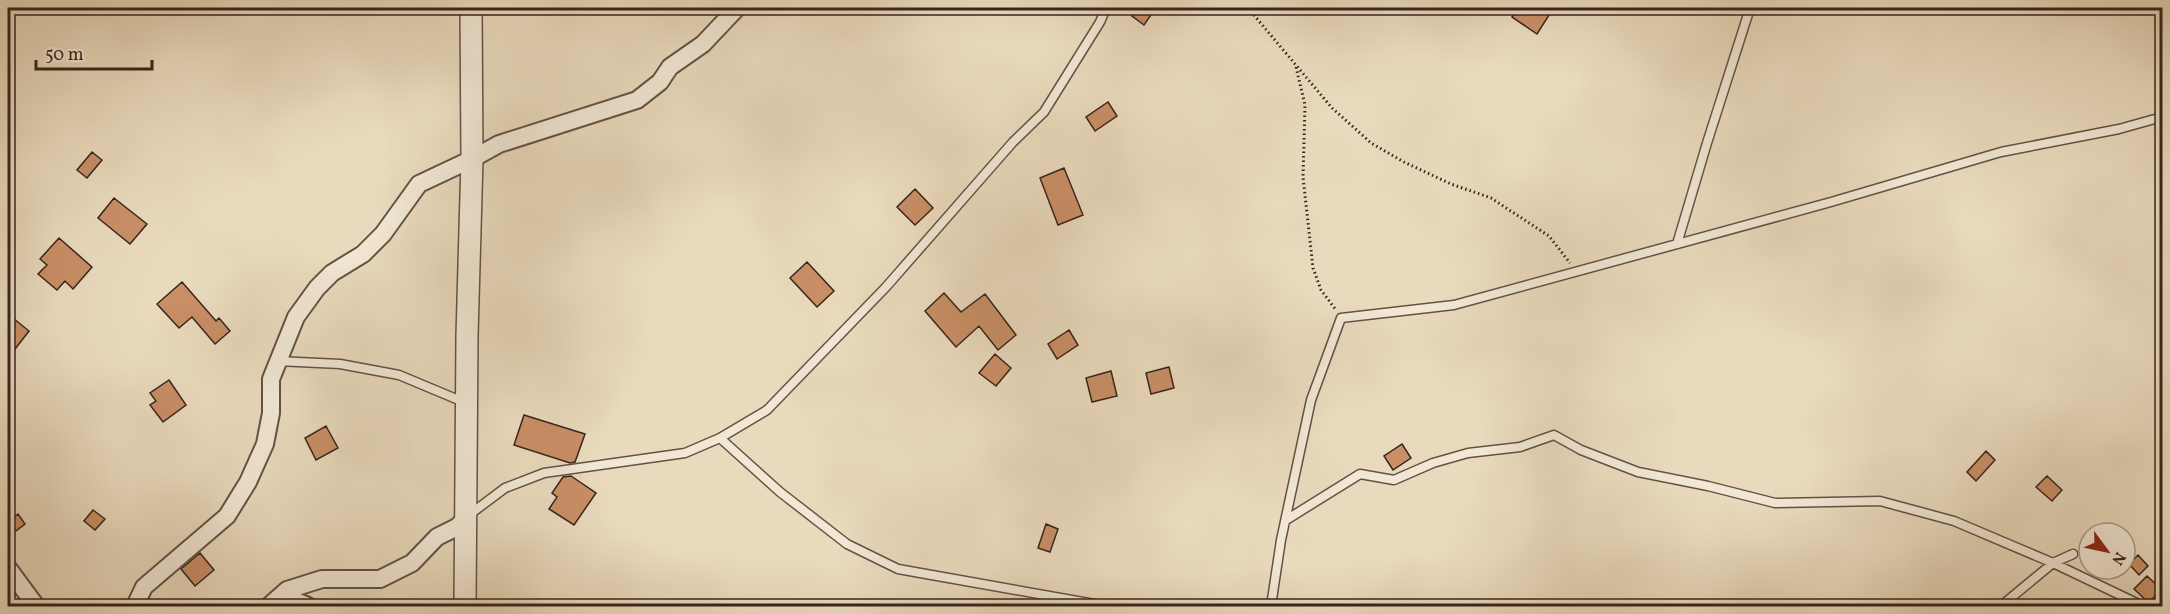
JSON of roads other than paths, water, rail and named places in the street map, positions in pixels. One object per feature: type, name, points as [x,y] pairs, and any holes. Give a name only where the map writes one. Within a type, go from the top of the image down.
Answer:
[{"type":"street","points":[[465,606],[472,159],[471,8]]},
{"type":"street","points":[[135,606],[144,587],[227,516],[248,482],[265,444],[271,413],[271,380],[296,317],[332,273],[363,254],[383,234],[419,184],[499,144],[637,100],[660,82],[669,68],[703,44],[737,8]]},
{"type":"street","points":[[275,601],[287,590],[322,579],[380,579],[412,563],[437,537],[457,527],[466,518]]},
{"type":"street","points":[[8,568],[36,606]]},
{"type":"street","points":[[275,601],[308,606]]},
{"type":"lane","points":[[466,518],[505,488],[544,473],[685,453],[720,438],[767,410],[886,287],[1013,142],[1044,112],[1100,22],[1106,8]]},
{"type":"lane","points":[[1677,244],[1750,8]]},
{"type":"lane","points":[[1271,606],[1311,400],[1341,318],[1454,305],[1831,202],[2001,152],[2119,129],[2163,117]]},
{"type":"lane","points":[[277,361],[340,364],[399,375],[467,403]]},
{"type":"lane","points":[[1286,520],[1360,474],[1394,480],[1433,463],[1468,453],[1520,447],[1554,435],[1581,450],[1638,472],[1775,503],[1880,501],[1954,521],[2053,563],[2143,606]]},
{"type":"lane","points":[[720,438],[780,492],[847,544],[898,569],[1106,606]]},
{"type":"lane","points":[[2001,606],[2053,563],[2073,554]]}]
